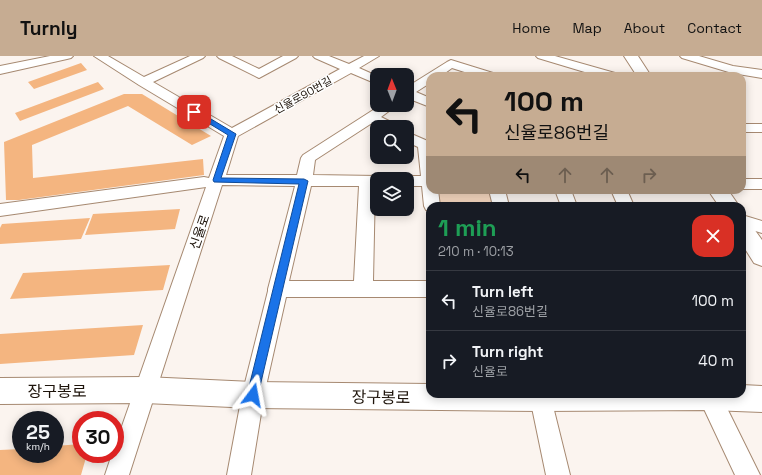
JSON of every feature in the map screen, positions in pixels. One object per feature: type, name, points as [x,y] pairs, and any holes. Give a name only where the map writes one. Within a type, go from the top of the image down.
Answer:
[{"type":"street","points":[[0,70],[67,56]]},
{"type":"street","points":[[100,56],[232,134]]},
{"type":"street","points":[[143,82],[199,56]]},
{"type":"street","points":[[223,56],[259,74],[292,56]]},
{"type":"street","points":[[319,56],[370,77]]},
{"type":"street","name":"신율로90번길","points":[[232,134],[373,56]]},
{"type":"street","points":[[542,56],[560,63],[595,72]]},
{"type":"street","points":[[631,56],[641,72]]},
{"type":"street","points":[[686,56],[726,67],[762,74]]},
{"type":"street","points":[[439,72],[451,64],[476,72]]},
{"type":"street","points":[[726,67],[762,68]]},
{"type":"street","points":[[414,88],[426,81]]},
{"type":"street","points":[[414,96],[426,101]]},
{"type":"street","points":[[239,475],[253,395],[304,181],[308,158],[380,112]]},
{"type":"street","points":[[372,117],[377,120]]},
{"type":"street","points":[[746,128],[762,128]]},
{"type":"street","name":"신율로","points":[[117,475],[210,181],[232,134]]},
{"type":"street","points":[[414,140],[425,145],[426,153]]},
{"type":"street","points":[[0,210],[210,181],[370,181]]},
{"type":"street","points":[[414,183],[426,186]]},
{"type":"street","points":[[746,184],[762,184]]},
{"type":"street","points":[[363,289],[370,205]]},
{"type":"street","points":[[746,222],[762,228]]},
{"type":"street","points":[[746,232],[762,257]]},
{"type":"street","points":[[277,290],[426,289]]},
{"type":"street","name":"장구봉로","points":[[0,391],[145,390],[253,395],[426,396]]},
{"type":"street","points":[[545,398],[558,475]]},
{"type":"street","points":[[710,398],[748,475]]},
{"type":"street","name":"장구봉로","points":[[744,398],[762,399]]},
{"type":"shaded area","points":[[436,194],[493,194],[494,202],[436,202]]},
{"type":"building","points":[[81,63],[87,70],[34,89],[28,82]]},
{"type":"building","points":[[98,82],[104,89],[20,121],[15,113]]},
{"type":"building","points":[[124,94],[142,94],[211,136],[192,145],[128,106],[32,145],[33,178],[203,159],[204,175],[19,200],[6,200],[4,142]]},
{"type":"building","points":[[180,209],[175,229],[85,235],[93,214]]},
{"type":"building","points":[[90,218],[81,239],[0,244],[0,228],[2,224]]},
{"type":"building","points":[[170,265],[163,290],[10,299],[23,273]]},
{"type":"building","points":[[143,325],[134,355],[0,364],[0,334]]},
{"type":"building","points":[[64,445],[72,445],[72,463],[84,463],[81,475],[0,475],[0,450],[12,449],[12,463],[64,463]]},
{"type":"route","points":[[194,112],[232,134],[216,180],[304,181],[253,395]]}]
